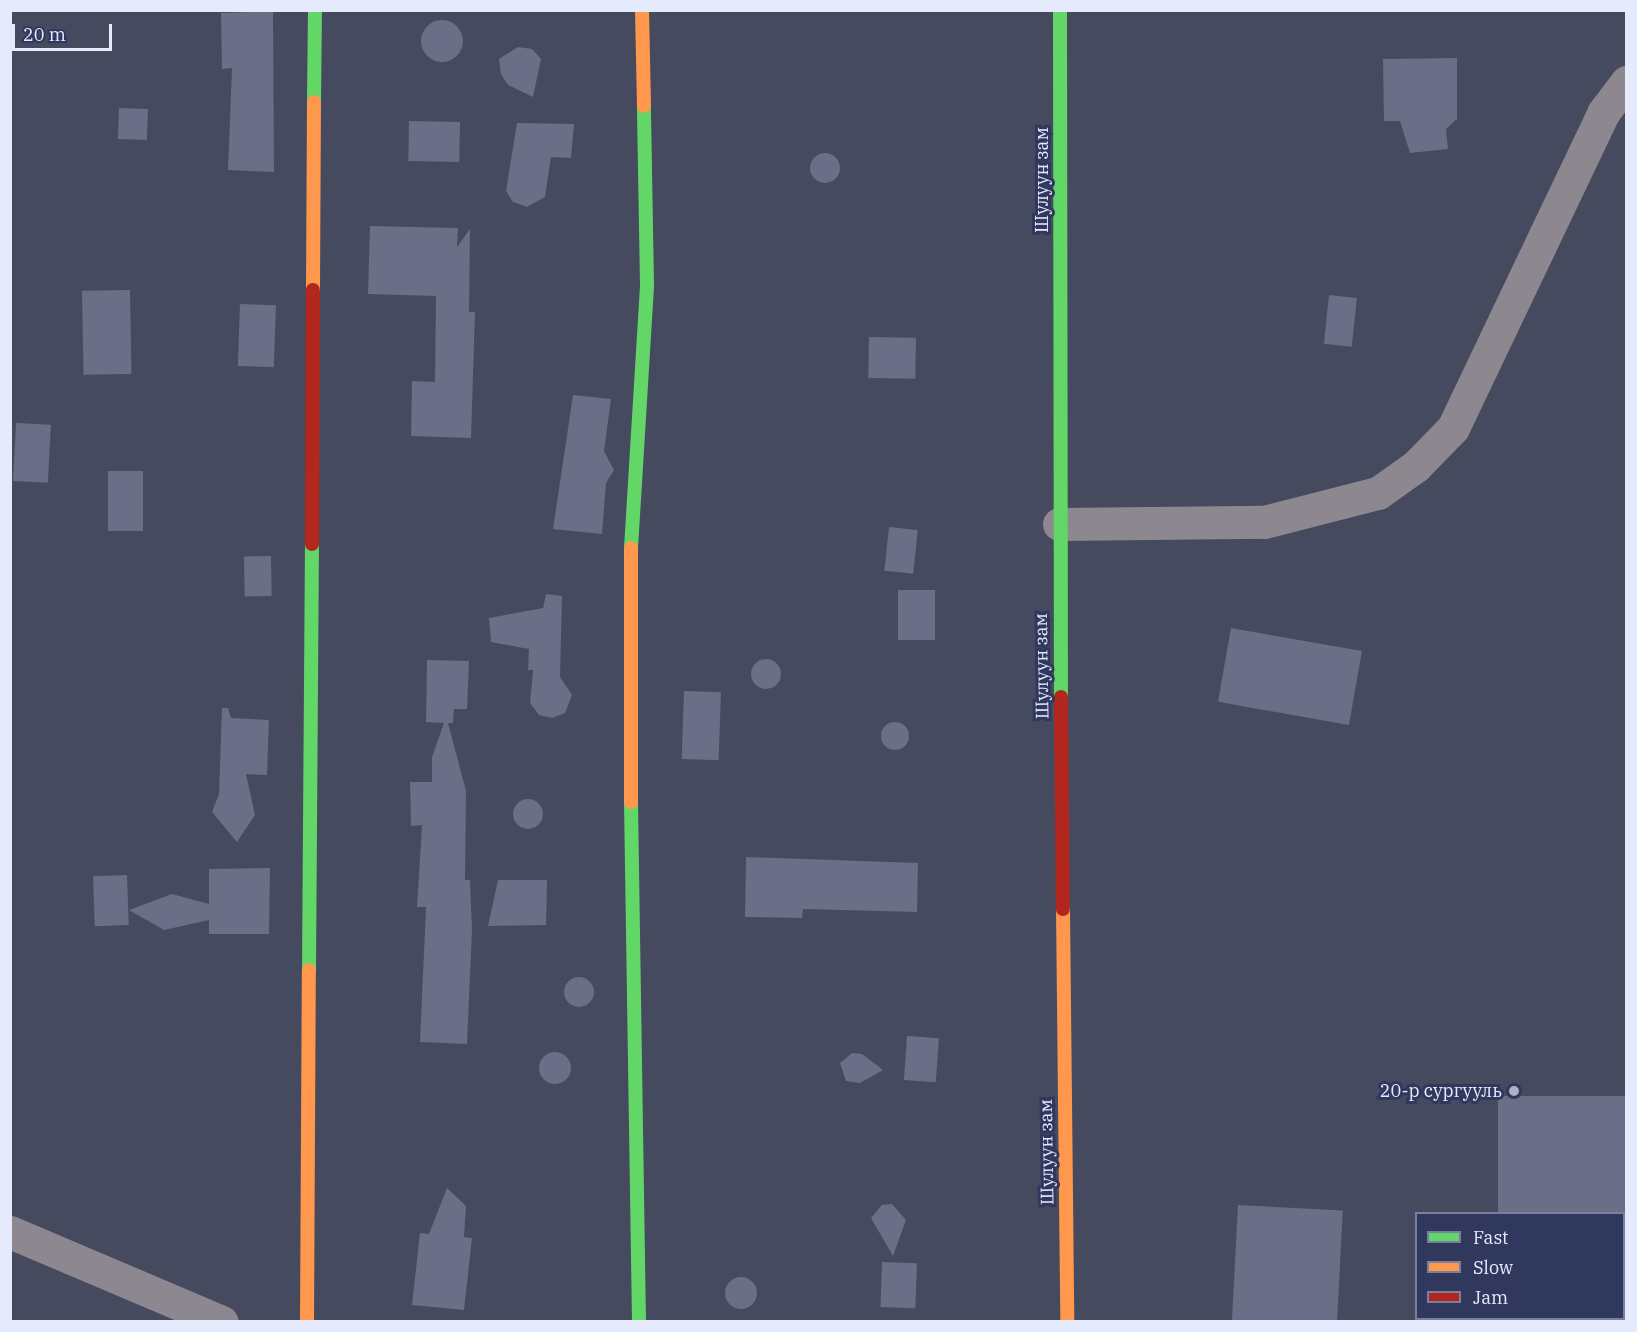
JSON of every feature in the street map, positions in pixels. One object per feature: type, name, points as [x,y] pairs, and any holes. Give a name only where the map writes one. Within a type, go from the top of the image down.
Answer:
[{"type":"street","points":[[307,1322],[315,10]]},
{"type":"street","points":[[639,1322],[628,596],[647,284],[642,10]]},
{"type":"street","name":"Шулуун зам","points":[[1060,10],[1059,524],[1067,1322]]},
{"type":"street","points":[[1059,524],[1264,522],[1378,494],[1416,466],[1454,428],[1603,113],[1626,82]]},
{"type":"street","points":[[10,1232],[222,1322]]},
{"type":"building","points":[[273,11],[274,172],[228,170],[232,68],[222,69],[221,13]]},
{"type":"building","points":[[442,20],[457,26],[463,41],[457,56],[442,62],[427,56],[421,41],[427,26]]},
{"type":"building","points":[[518,47],[532,49],[541,59],[533,97],[508,85],[501,74],[499,59]]},
{"type":"building","points":[[1457,58],[1457,119],[1446,129],[1448,149],[1410,153],[1400,121],[1384,121],[1383,59]]},
{"type":"building","points":[[119,108],[148,109],[147,140],[118,139]]},
{"type":"building","points":[[409,121],[460,122],[459,162],[408,161]]},
{"type":"building","points":[[517,123],[574,124],[571,158],[551,157],[545,197],[527,207],[513,202],[506,191]]},
{"type":"building","points":[[825,153],[836,157],[840,168],[836,179],[825,183],[814,179],[810,168],[814,157]]},
{"type":"building","points":[[370,226],[458,228],[457,247],[470,229],[469,312],[475,312],[471,438],[411,436],[412,381],[435,382],[436,296],[368,294]]},
{"type":"building","points":[[130,290],[131,374],[83,375],[82,291]]},
{"type":"building","points":[[1329,295],[1357,298],[1352,347],[1324,344]]},
{"type":"building","points":[[240,304],[276,305],[274,367],[238,366]]},
{"type":"building","points":[[869,337],[916,338],[915,379],[868,378]]},
{"type":"building","points":[[573,395],[611,399],[604,451],[614,470],[606,483],[602,534],[553,529]]},
{"type":"building","points":[[16,423],[51,425],[48,483],[13,481]]},
{"type":"building","points":[[108,471],[143,471],[143,531],[108,531]]},
{"type":"building","points":[[889,527],[918,530],[913,574],[884,571]]},
{"type":"building","points":[[244,556],[271,556],[272,596],[245,596]]},
{"type":"building","points":[[898,590],[935,590],[935,640],[898,640]]},
{"type":"building","points":[[546,594],[562,596],[560,677],[572,695],[565,713],[552,718],[539,715],[530,703],[533,670],[528,670],[529,649],[491,642],[489,618],[543,608]]},
{"type":"building","points":[[1231,628],[1362,651],[1349,725],[1218,702]]},
{"type":"building","points":[[766,659],[772,660],[780,668],[780,680],[772,688],[766,689],[760,688],[752,680],[751,674],[752,668],[760,660]]},
{"type":"building","points":[[427,660],[469,661],[467,709],[454,709],[453,723],[448,723],[466,791],[465,880],[470,880],[472,930],[467,1044],[420,1042],[426,907],[417,907],[422,825],[411,826],[410,782],[432,782],[432,757],[444,723],[426,722]]},
{"type":"building","points":[[684,691],[721,692],[719,760],[682,759]]},
{"type":"building","points":[[222,708],[228,708],[231,718],[269,720],[267,775],[246,774],[255,815],[237,842],[212,812],[219,794]]},
{"type":"building","points":[[895,722],[905,726],[909,736],[905,746],[895,750],[885,746],[881,736],[885,726]]},
{"type":"building","points":[[528,799],[539,803],[543,814],[539,825],[528,829],[517,825],[513,814],[517,803]]},
{"type":"building","points":[[746,857],[918,863],[917,912],[803,909],[802,918],[745,917]]},
{"type":"building","points":[[270,868],[269,934],[209,934],[209,920],[164,930],[129,910],[172,894],[209,904],[209,869]]},
{"type":"building","points":[[127,875],[129,925],[95,926],[93,876]]},
{"type":"building","points":[[498,880],[547,880],[546,925],[488,926]]},
{"type":"building","points":[[579,977],[590,981],[594,992],[590,1003],[579,1007],[568,1003],[564,992],[568,981]]},
{"type":"building","points":[[907,1036],[939,1038],[936,1082],[904,1080]]},
{"type":"building","points":[[555,1052],[566,1057],[571,1068],[566,1079],[555,1084],[544,1079],[539,1068],[544,1057]]},
{"type":"building","points":[[852,1053],[862,1054],[883,1070],[860,1083],[846,1081],[840,1063]]},
{"type":"building","points":[[1498,1096],[1626,1096],[1626,1214],[1625,1212],[1498,1212]]},
{"type":"building","points":[[447,1188],[466,1206],[464,1237],[472,1238],[464,1310],[412,1305],[420,1233],[429,1234]]},
{"type":"building","points":[[892,1204],[906,1220],[893,1256],[871,1218],[882,1205]]},
{"type":"building","points":[[1238,1205],[1343,1210],[1337,1322],[1232,1322]]},
{"type":"building","points":[[882,1262],[917,1263],[915,1308],[880,1307]]},
{"type":"building","points":[[741,1277],[752,1282],[757,1293],[752,1304],[741,1309],[730,1304],[725,1293],[730,1282]]},
{"type":"traffic: fast","points":[[314,102],[315,10]]},
{"type":"traffic: fast","points":[[1060,10],[1061,697]]},
{"type":"traffic: fast","points":[[631,548],[647,284],[644,106]]},
{"type":"traffic: fast","points":[[309,970],[312,544]]},
{"type":"traffic: fast","points":[[631,802],[639,1322]]},
{"type":"traffic: slow","points":[[642,10],[644,106]]},
{"type":"traffic: slow","points":[[313,290],[314,102]]},
{"type":"traffic: slow","points":[[631,548],[631,802]]},
{"type":"traffic: slow","points":[[1063,909],[1067,1322]]},
{"type":"traffic: slow","points":[[307,1322],[309,970]]},
{"type":"traffic: jam","points":[[312,544],[313,290]]},
{"type":"traffic: jam","points":[[1061,697],[1063,909]]},
{"type":"place","name":"20-р сургууль","points":[[1514,1091]]}]
